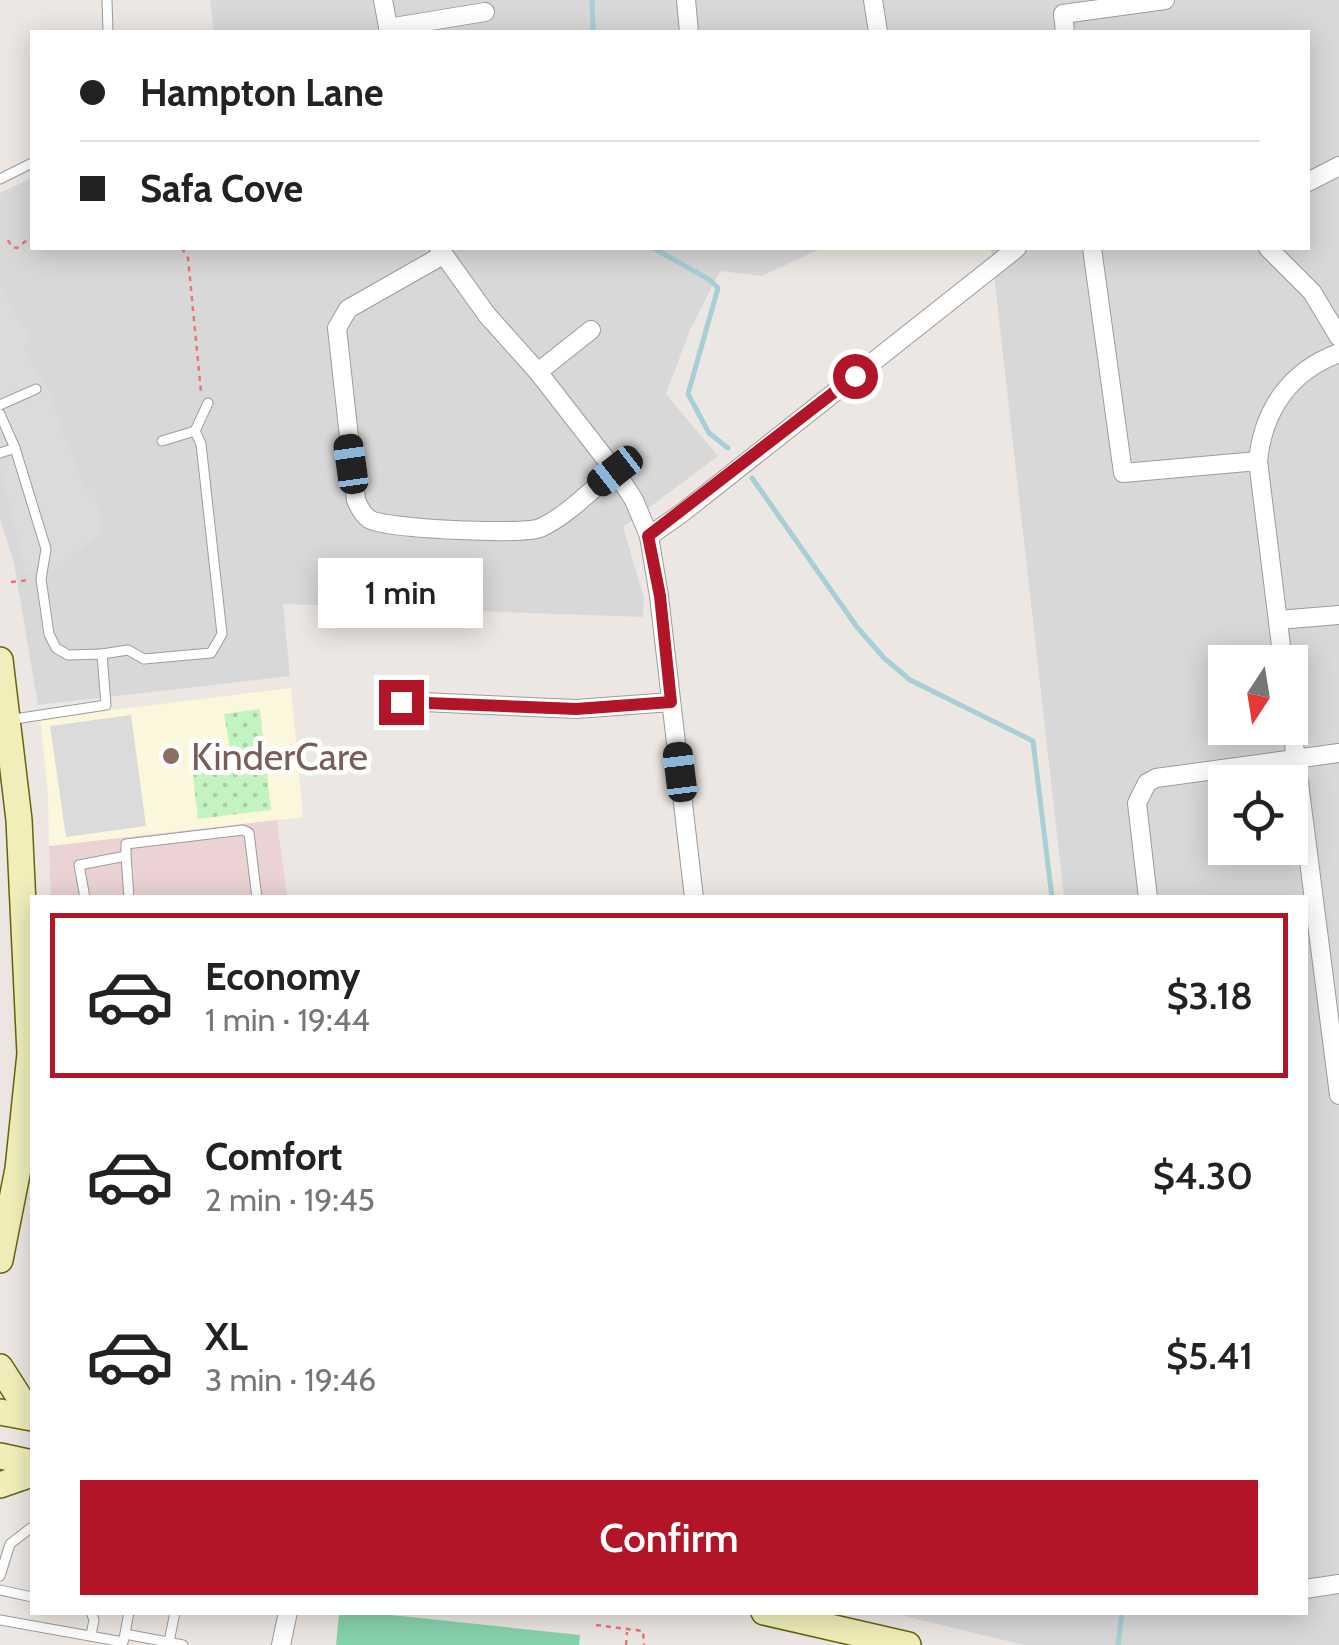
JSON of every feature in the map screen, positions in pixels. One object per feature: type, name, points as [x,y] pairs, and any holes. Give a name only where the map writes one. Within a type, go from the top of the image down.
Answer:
[{"type":"main road","points":[[0,660],[19,820],[29,959],[30,1054],[23,1184],[0,1260]]},
{"type":"main road","points":[[0,1367],[30,1415]]},
{"type":"main road","points":[[0,1412],[30,1418]]},
{"type":"main road","points":[[0,1456],[30,1462]]},
{"type":"main road","points":[[0,1486],[30,1475]]},
{"type":"main road","points":[[779,1615],[908,1645]]},
{"type":"street","points":[[383,0],[389,30],[485,12]]},
{"type":"street","points":[[686,0],[689,30]]},
{"type":"street","points":[[872,0],[878,30]]},
{"type":"street","points":[[1065,30],[1062,14],[1166,0]]},
{"type":"street","points":[[1310,181],[1339,166]]},
{"type":"street","points":[[648,536],[1014,250]]},
{"type":"street","points":[[1092,250],[1124,473],[1258,461]]},
{"type":"street","points":[[1270,250],[1312,292],[1339,337]]},
{"type":"street","points":[[615,471],[537,529],[516,532],[392,525],[368,519],[356,500],[346,428],[338,328],[348,309],[441,251],[487,315],[538,372],[615,471],[634,500],[648,536],[660,596],[694,895]]},
{"type":"street","points":[[538,372],[591,330]]},
{"type":"street","points":[[1282,645],[1258,461],[1266,419],[1283,392],[1306,369],[1339,353]]},
{"type":"street","points":[[1278,620],[1339,615]]},
{"type":"street","points":[[401,702],[576,709],[671,702]]},
{"type":"street","points":[[1294,745],[1339,1095]]},
{"type":"street","points":[[1148,895],[1138,804],[1140,792],[1156,778],[1339,753]]},
{"type":"street","points":[[1308,1589],[1339,1584]]},
{"type":"street","points":[[281,1645],[287,1615]]},
{"type":"lane","points":[[107,0],[108,30]]},
{"type":"lane","points":[[0,178],[30,164]]},
{"type":"lane","points":[[0,404],[36,389]]},
{"type":"lane","points":[[162,441],[194,431],[208,403]]},
{"type":"lane","points":[[0,414],[15,448],[46,549],[41,579],[49,634],[56,648],[68,656],[128,650],[144,660],[211,652],[222,634],[201,444],[194,431]]},
{"type":"lane","points":[[0,453],[15,448]]},
{"type":"lane","points":[[4,710],[106,705],[102,654]]},
{"type":"lane","points":[[130,895],[126,844],[243,830],[248,833],[258,895]]},
{"type":"lane","points":[[84,895],[79,865],[126,856]]},
{"type":"lane","points":[[0,1576],[10,1544],[30,1529]]},
{"type":"lane","points":[[0,1590],[30,1597]]},
{"type":"lane","points":[[91,1635],[92,1615]]},
{"type":"lane","points":[[168,1642],[174,1615]]},
{"type":"lane","points":[[0,1620],[91,1635],[125,1631],[183,1645]]},
{"type":"path","points":[[8,240],[17,248],[30,238]]},
{"type":"path","points":[[183,250],[188,258],[202,390],[198,398],[208,403]]},
{"type":"path","points":[[596,1625],[646,1632],[644,1645]]},
{"type":"path","points":[[626,1645],[628,1629]]},
{"type":"shaded area","points":[[210,0],[1339,0],[1339,1645],[1024,1645],[900,1615],[1308,1615],[1308,895],[1064,895],[991,250],[1310,250],[1310,30],[214,30]]},
{"type":"shaded area","points":[[30,179],[30,250],[818,250],[762,276],[720,271],[690,330],[666,394],[718,456],[623,527],[644,598],[643,617],[283,604],[290,676],[38,705],[14,563],[0,519],[0,193]]},
{"type":"shaded area","points":[[0,286],[31,339],[24,348],[51,395],[84,490],[94,487],[103,531],[56,570],[27,573],[0,470]]},
{"type":"shaded area","name":"KinderCare","points":[[291,688],[303,817],[49,846],[40,719]]},
{"type":"shaded area","points":[[131,715],[146,826],[66,837],[50,726]]},
{"type":"shaded area","points":[[277,820],[287,895],[51,895],[49,846]]},
{"type":"green space","points":[[260,709],[271,810],[198,819],[191,759],[231,754],[224,714]]},
{"type":"green space","points":[[339,1615],[391,1615],[580,1635],[579,1645],[336,1645]]},
{"type":"waterway","points":[[592,0],[593,30]]},
{"type":"waterway","points":[[657,250],[718,288],[688,394],[709,433],[728,448]]},
{"type":"waterway","points":[[752,478],[857,627],[884,658],[910,680],[1033,741],[1052,895]]},
{"type":"waterway","points":[[1118,1645],[1122,1615]]},
{"type":"place","name":"KinderCare","points":[[171,756]]},
{"type":"route","points":[[401,702],[576,709],[671,702],[660,596],[648,536],[855,376]]}]
